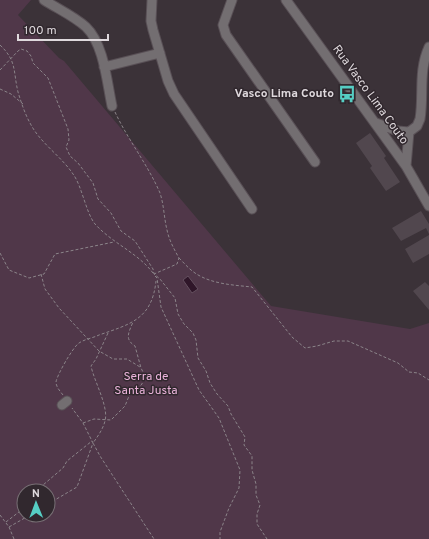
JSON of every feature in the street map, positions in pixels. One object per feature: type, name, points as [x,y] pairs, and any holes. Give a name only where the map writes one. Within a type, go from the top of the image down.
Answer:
[{"type":"street","points":[[44,0],[87,28],[92,34],[99,46],[112,106]]},
{"type":"street","points":[[152,0],[151,21],[168,81],[178,101],[252,209]]},
{"type":"street","points":[[232,0],[223,25],[226,35],[314,162]]},
{"type":"street","name":"Rua Vasco Lima Couto","points":[[286,0],[406,166],[429,206]]},
{"type":"street","points":[[390,144],[407,134],[416,126],[420,119],[422,74],[425,56],[429,49]]},
{"type":"street","points":[[104,67],[160,53]]},
{"type":"street","points":[[375,122],[407,134]]},
{"type":"street","points":[[406,166],[407,134]]},
{"type":"path","points":[[0,45],[13,62],[18,92],[30,124],[74,175],[94,223],[115,242],[146,264],[157,278],[161,307],[199,390],[219,418],[240,470],[239,488],[229,508],[220,532],[220,539]]},
{"type":"path","points":[[0,70],[18,51],[21,49],[27,50],[31,56],[33,64],[48,78],[68,129],[69,140],[66,146],[70,156],[78,163],[92,183],[98,199],[111,213],[121,231],[135,241],[153,269],[154,274],[160,279],[175,298],[178,314],[184,324],[193,333],[196,340],[198,358],[206,371],[210,383],[217,394],[228,406],[231,414],[245,437],[244,446],[252,456],[252,470],[256,484],[256,495],[260,505],[257,514],[257,524],[267,539]]},
{"type":"path","points":[[0,89],[11,94],[23,104]]},
{"type":"path","points":[[112,106],[121,125],[154,179],[161,196],[167,230],[173,246],[179,258],[194,273],[218,283],[252,287],[292,337],[305,348],[317,346],[334,340],[348,341],[398,364],[409,372],[418,373],[429,380]]},
{"type":"path","points":[[0,252],[9,270],[29,278],[44,274],[56,254],[115,242]]},
{"type":"path","points":[[154,274],[177,264],[179,258]]},
{"type":"path","points":[[41,274],[45,289],[59,308],[99,351],[113,359],[127,359],[140,368]]},
{"type":"path","points":[[73,348],[80,342],[133,322],[139,318],[149,307],[155,294],[157,278]]},
{"type":"path","points":[[83,423],[94,419],[111,420],[126,406],[128,396],[142,384],[144,374],[140,368],[135,346],[130,342],[128,335],[133,322]]},
{"type":"path","points":[[56,499],[78,487],[93,442],[106,420],[104,403],[93,376],[91,366],[108,332]]},
{"type":"path","points":[[45,483],[63,468],[67,461],[93,442]]},
{"type":"path","points":[[93,442],[100,456],[154,539]]},
{"type":"path","points":[[0,514],[9,527],[14,539]]},
{"type":"path","points":[[6,522],[16,514]]},
{"type":"path","points":[[9,527],[16,523]]},
{"type":"green space","name":"Serra de Santa Justa","points":[[0,0],[31,0],[18,15],[59,58],[64,61],[271,306],[410,329],[429,323],[429,539],[0,539]]},
{"type":"shaded area","points":[[188,276],[198,289],[192,293],[183,280]]},
{"type":"building","points":[[370,133],[386,156],[384,158],[400,182],[386,191],[370,168],[372,166],[356,143]]},
{"type":"building","points":[[421,211],[429,224],[429,234],[426,228],[401,241],[392,228]]},
{"type":"building","points":[[429,235],[429,254],[413,263],[405,249]]},
{"type":"building","points":[[425,282],[429,286],[429,310],[413,291]]},
{"type":"place","name":"Vasco Lima Couto","points":[[347,94]]}]
